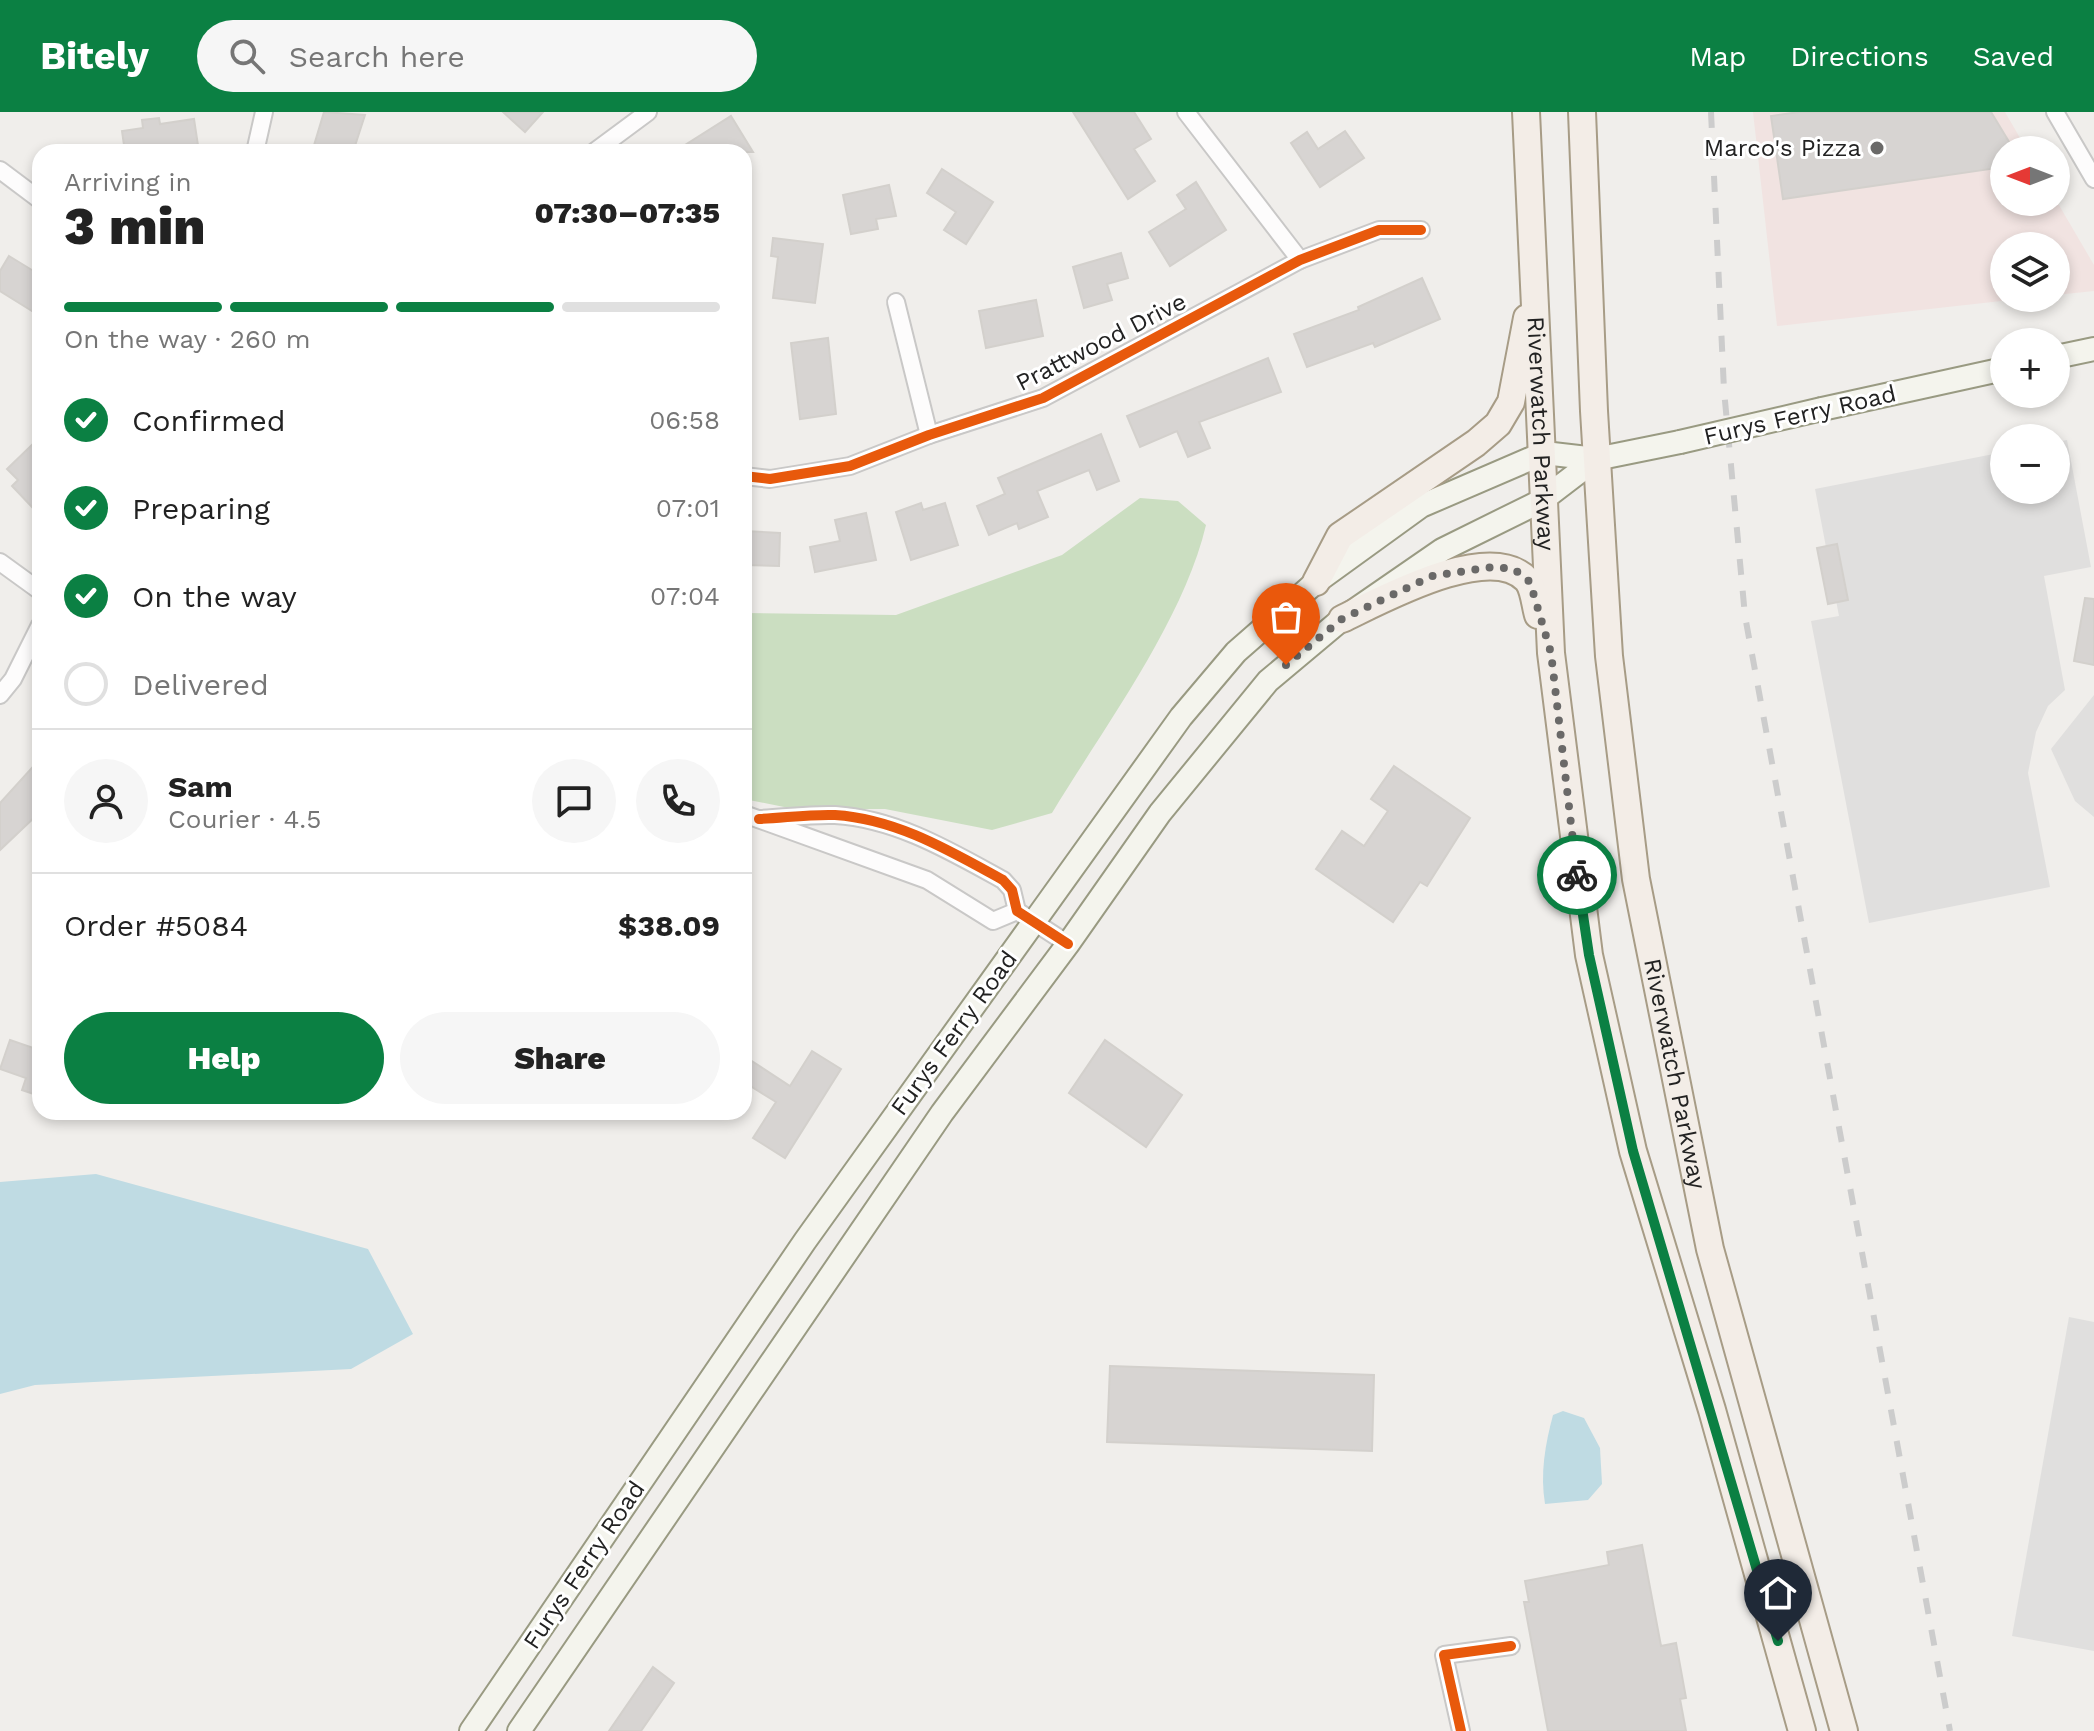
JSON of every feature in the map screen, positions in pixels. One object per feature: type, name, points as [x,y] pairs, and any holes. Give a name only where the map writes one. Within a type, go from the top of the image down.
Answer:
[{"type":"main road","name":"Riverwatch Parkway","points":[[1526,112],[1544,453],[1541,501],[1551,653],[1584,925],[1613,1074],[1802,1731]]},
{"type":"main road","name":"Riverwatch Parkway","points":[[1582,112],[1596,459],[1603,515],[1611,695],[1636,879],[1710,1249],[1844,1731]]},
{"type":"main road","points":[[1316,582],[1340,536],[1476,443],[1498,424],[1511,402],[1535,280]]},
{"type":"main road","points":[[2070,354],[2094,349]]},
{"type":"main road","name":"Furys Ferry Road","points":[[471,1731],[1025,916],[1236,652],[1316,582],[1421,506],[1544,453],[1596,459],[1990,372]]},
{"type":"main road","name":"Furys Ferry Road","points":[[519,1731],[942,1113],[1068,944],[1160,813],[1268,681],[1342,619],[1442,550],[1541,501],[1596,459]]},
{"type":"main road","points":[[1342,619],[1432,576],[1493,567],[1514,569],[1530,582],[1551,653]]},
{"type":"street","points":[[257,144],[264,112]]},
{"type":"street","points":[[605,144],[648,112]]},
{"type":"street","points":[[1186,112],[1300,260]]},
{"type":"street","points":[[2055,112],[2094,179]]},
{"type":"street","points":[[0,170],[32,194]]},
{"type":"street","name":"Prattwood Drive","points":[[752,477],[770,479],[850,466],[929,435],[1043,398],[1300,260],[1379,230],[1421,230]]},
{"type":"street","points":[[896,302],[929,435]]},
{"type":"street","points":[[0,562],[32,585]]},
{"type":"street","points":[[0,695],[13,679],[32,641]]},
{"type":"street","points":[[752,816],[835,815],[884,824],[934,842],[1003,880],[1012,890],[1025,916],[1068,944]]},
{"type":"street","points":[[752,816],[927,880],[993,921],[1025,916]]},
{"type":"street","points":[[1461,1731],[1444,1655],[1511,1646]]},
{"type":"shaded area","points":[[1753,112],[2005,112],[2019,136],[1990,136],[1990,216],[2065,216],[2094,265],[2094,291],[2070,294],[2070,232],[1990,232],[1990,302],[1777,326]]},
{"type":"shaded area","points":[[1990,455],[1990,504],[2070,504],[2070,456],[2091,567],[2044,576],[2065,690],[2048,706],[2036,732],[2028,773],[2050,887],[1869,923],[1811,621],[1839,616],[1815,489]]},
{"type":"shaded area","points":[[2094,695],[2094,817],[2075,801],[2051,749]]},
{"type":"shaded area","points":[[2069,1317],[2094,1322],[2094,1651],[2012,1636]]},
{"type":"green space","points":[[1140,498],[1178,501],[1206,525],[1180,599],[1161,636],[1052,813],[992,830],[885,809],[794,809],[752,801],[752,613],[896,615],[1062,555]]},
{"type":"water","points":[[96,1174],[368,1249],[413,1334],[351,1369],[35,1385],[0,1394],[0,1182]]},
{"type":"water","points":[[1563,1411],[1584,1418],[1600,1448],[1602,1484],[1588,1500],[1545,1504],[1543,1471],[1548,1437],[1553,1415]]},
{"type":"building","points":[[324,112],[365,115],[356,144],[314,144]]},
{"type":"building","points":[[503,112],[543,112],[525,132]]},
{"type":"building","points":[[1073,112],[1134,112],[1151,139],[1134,149],[1155,181],[1128,199]]},
{"type":"building","points":[[1799,112],[1991,112],[2006,136],[1990,136],[1990,169],[1783,199],[1771,116]]},
{"type":"building","points":[[731,116],[748,144],[687,144]]},
{"type":"building","points":[[159,118],[160,124],[194,119],[198,144],[124,144],[122,131],[143,128],[142,120]]},
{"type":"building","points":[[1345,131],[1364,158],[1320,187],[1291,143],[1307,132],[1318,149]]},
{"type":"building","points":[[942,169],[993,202],[966,244],[944,230],[956,212],[927,193]]},
{"type":"building","points":[[1196,182],[1226,230],[1170,266],[1149,232],[1186,209],[1177,195]]},
{"type":"building","points":[[889,185],[896,216],[876,219],[878,229],[851,234],[843,195]]},
{"type":"building","points":[[773,238],[823,244],[815,303],[773,298],[778,257],[771,256]]},
{"type":"building","points":[[1121,253],[1128,278],[1107,284],[1112,300],[1084,308],[1073,267]]},
{"type":"building","points":[[9,256],[32,270],[32,311],[0,291],[0,271]]},
{"type":"building","points":[[1422,278],[1440,319],[1375,347],[1373,343],[1307,367],[1294,334],[1359,310],[1358,307]]},
{"type":"building","points":[[1036,300],[1043,336],[986,348],[979,311]]},
{"type":"building","points":[[828,338],[836,414],[800,419],[791,343]]},
{"type":"building","points":[[1268,358],[1281,392],[1199,422],[1210,448],[1188,457],[1177,431],[1140,447],[1127,416]]},
{"type":"building","points":[[1101,434],[1119,481],[1097,490],[1089,470],[1037,491],[1048,517],[1019,529],[1017,523],[989,535],[977,506],[1005,494],[998,478]]},
{"type":"building","points":[[32,445],[32,507],[12,486],[18,480],[7,469]]},
{"type":"building","points":[[921,503],[923,510],[945,503],[958,545],[911,560],[896,512]]},
{"type":"building","points":[[866,513],[876,560],[815,572],[810,547],[840,541],[835,520]]},
{"type":"building","points":[[752,531],[780,533],[779,566],[752,565]]},
{"type":"building","points":[[1837,544],[1848,600],[1828,604],[1817,548]]},
{"type":"building","points":[[2085,598],[2094,599],[2094,665],[2074,661]]},
{"type":"building","points":[[1394,766],[1470,818],[1427,886],[1420,882],[1393,922],[1316,869],[1342,831],[1364,846],[1388,811],[1371,799]]},
{"type":"building","points":[[32,768],[32,820],[0,850],[0,803]]},
{"type":"building","points":[[10,1040],[32,1048],[32,1093],[22,1090],[26,1078],[0,1069]]},
{"type":"building","points":[[1105,1040],[1182,1095],[1146,1147],[1069,1093]]},
{"type":"building","points":[[812,1051],[841,1069],[785,1158],[753,1138],[776,1102],[752,1087],[752,1061],[790,1086]]},
{"type":"building","points":[[1110,1366],[1374,1375],[1372,1451],[1107,1442]]},
{"type":"building","points":[[1642,1545],[1661,1646],[1676,1643],[1686,1698],[1680,1699],[1686,1731],[1548,1731],[1524,1602],[1529,1602],[1525,1581],[1609,1565],[1607,1552]]},
{"type":"building","points":[[653,1667],[674,1683],[641,1731],[609,1731]]},
{"type":"railway","points":[[1711,112],[1724,390],[1745,616],[1950,1731]]},
{"type":"cycle path","points":[[752,477],[770,479],[850,466],[929,435],[1043,398],[1300,260],[1379,230],[1421,230]]},
{"type":"cycle path","points":[[759,819],[835,815],[880,823],[922,838],[1003,880],[1012,890],[1017,911],[1068,944]]},
{"type":"cycle path","points":[[1461,1731],[1444,1655],[1511,1646]]},
{"type":"way so far","points":[[1286,665],[1342,619],[1432,576],[1493,567],[1514,569],[1530,582],[1551,653],[1577,875]]},
{"type":"place","name":"Marco's Pizza","points":[[1877,148]]},
{"type":"route","points":[[1577,875],[1589,955],[1613,1074],[1633,1151],[1778,1641]]}]
